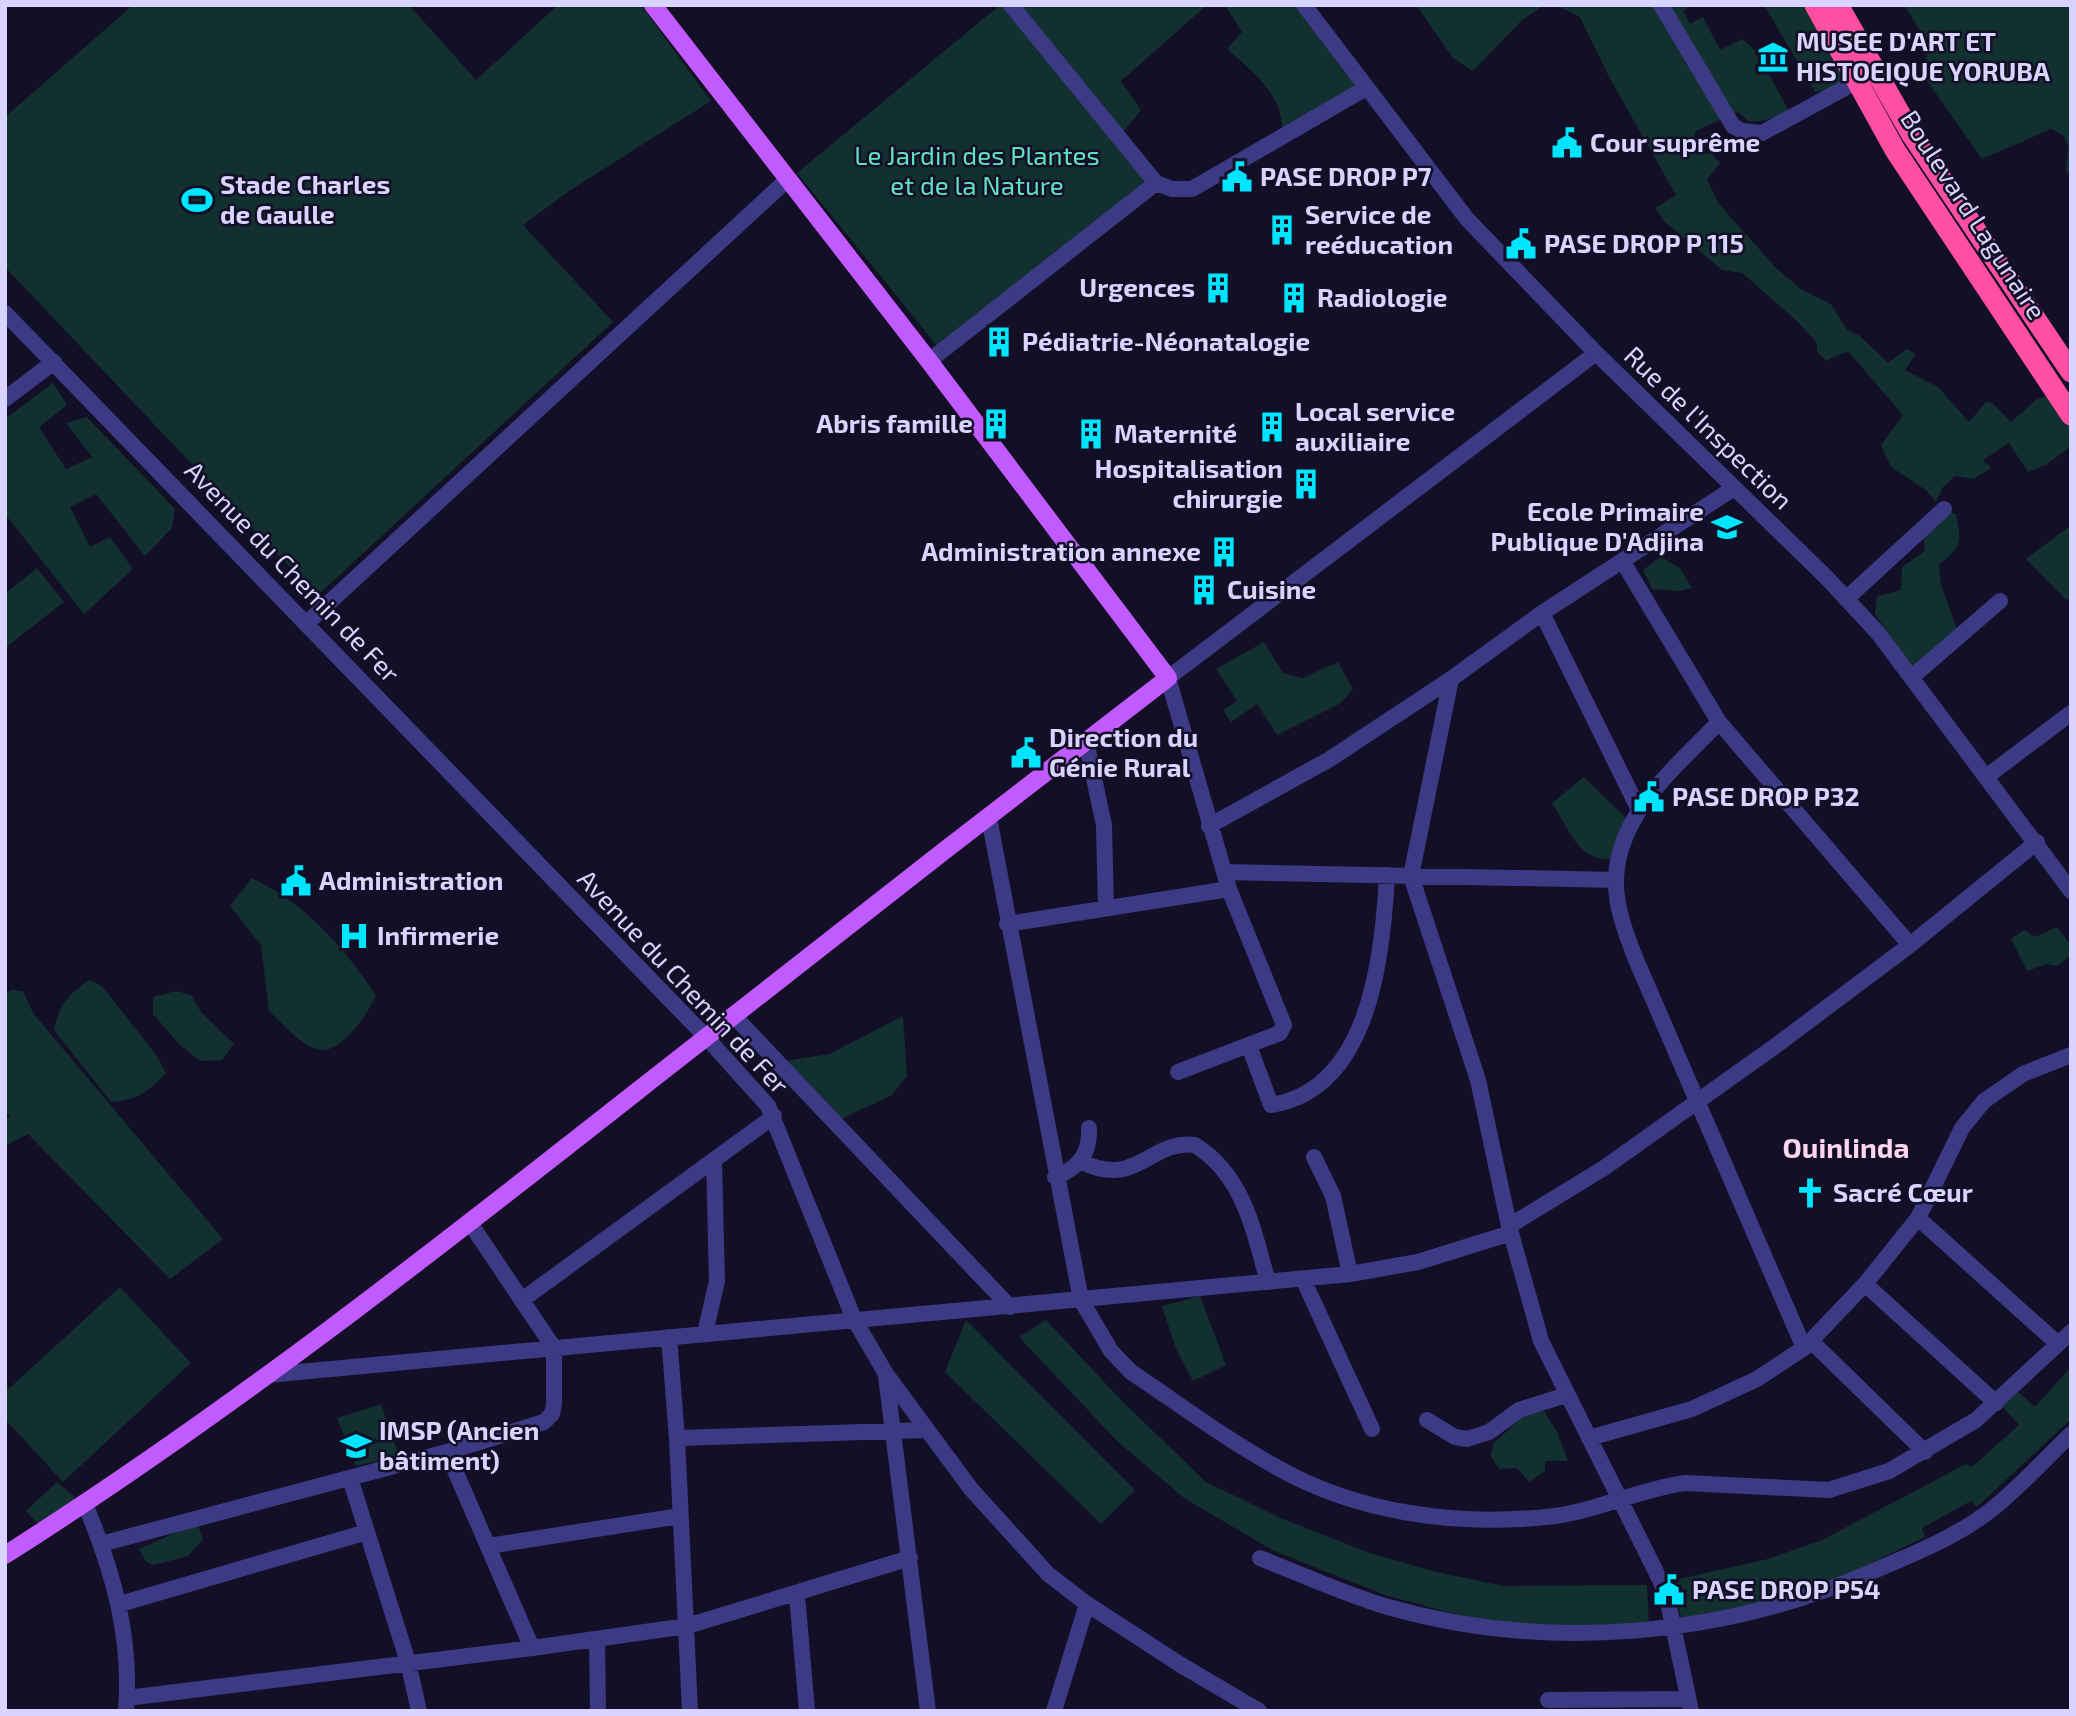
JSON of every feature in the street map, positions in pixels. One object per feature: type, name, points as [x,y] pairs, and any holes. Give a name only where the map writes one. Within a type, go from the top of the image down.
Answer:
[{"type":"highway","name":"Boulevard Lagunaire","points":[[1815,5],[1855,82],[1895,150],[2071,415]]},
{"type":"highway","name":"Boulevard Lagunaire","points":[[1838,5],[1920,146],[2071,372]]},
{"type":"main road","points":[[5,1555],[85,1504],[267,1375],[470,1223],[1168,678],[929,361],[653,5]]},
{"type":"street","points":[[1011,5],[1156,184],[1182,190],[1203,182],[1366,88]]},
{"type":"street","name":"Rue de l'Inspection","points":[[1304,5],[1467,219],[1596,353],[1846,599],[1912,677],[2071,891]]},
{"type":"street","points":[[1661,5],[1727,115],[1742,131],[1762,133],[1876,71]]},
{"type":"street","points":[[307,623],[788,180]]},
{"type":"street","points":[[929,361],[1156,184]]},
{"type":"street","name":"Avenue du Chemin de Fer","points":[[5,313],[706,1037],[774,1116],[854,1319],[886,1374],[971,1489],[1032,1559],[1087,1604],[1181,1665],[1259,1711]]},
{"type":"street","points":[[1178,1072],[1280,1033],[1284,1025],[1229,889],[1168,678],[1596,353]]},
{"type":"street","points":[[5,399],[54,362]]},
{"type":"street","points":[[1209,826],[1329,759],[1451,679],[1542,613],[1734,488]]},
{"type":"street","points":[[1846,599],[1944,509]]},
{"type":"street","points":[[1623,562],[1700,696],[1719,722],[1910,946]]},
{"type":"street","points":[[1912,677],[2000,601]]},
{"type":"street","points":[[1542,613],[1639,810]]},
{"type":"street","points":[[1451,679],[1411,876],[1478,1080],[1510,1230],[1541,1341],[1661,1582],[1674,1627],[1690,1705],[1548,1700]]},
{"type":"street","points":[[1986,777],[2071,713]]},
{"type":"street","points":[[1719,722],[1639,810],[1622,849],[1616,880],[1627,938],[1695,1101],[1808,1345],[1925,1452]]},
{"type":"street","points":[[1086,741],[1104,825],[1106,908]]},
{"type":"street","points":[[989,818],[1055,1177],[1081,1300],[1111,1351],[1131,1372],[1279,1469],[1350,1499],[1427,1516],[1465,1520],[1547,1517],[1620,1502],[1664,1486],[1685,1483],[1829,1490],[1889,1471],[1962,1430],[1996,1403],[2071,1332]]},
{"type":"street","points":[[267,1375],[1303,1279],[1418,1262],[1510,1230],[1604,1168],[1910,946],[2037,842]]},
{"type":"street","points":[[1224,872],[1616,880]]},
{"type":"street","points":[[1249,1046],[1271,1105],[1302,1096],[1330,1074],[1355,1034],[1378,969],[1384,936],[1387,875]]},
{"type":"street","points":[[1007,924],[1229,889]]},
{"type":"street","points":[[734,1016],[1010,1307]]},
{"type":"street","points":[[1588,1437],[1692,1409],[1757,1379],[1808,1345],[1865,1284],[1918,1218],[1962,1128],[1984,1101],[2023,1074],[2071,1055]]},
{"type":"street","points":[[522,1300],[774,1116]]},
{"type":"street","points":[[1055,1177],[1082,1162],[1088,1145],[1089,1128]]},
{"type":"street","points":[[1082,1162],[1098,1170],[1116,1171],[1137,1166],[1173,1146],[1195,1145],[1203,1150],[1224,1168],[1244,1202],[1268,1282]]},
{"type":"street","points":[[1314,1157],[1333,1196],[1350,1274]]},
{"type":"street","points":[[705,1334],[717,1281],[714,1160]]},
{"type":"street","points":[[1918,1218],[2058,1345]]},
{"type":"street","points":[[101,1544],[447,1452],[544,1422],[552,1414],[554,1404],[554,1348],[470,1223]]},
{"type":"street","points":[[1303,1279],[1373,1429]]},
{"type":"street","points":[[1865,1284],[1996,1403]]},
{"type":"street","points":[[669,1337],[677,1438],[690,1711]]},
{"type":"street","points":[[886,1374],[928,1711]]},
{"type":"street","points":[[1427,1420],[1455,1437],[1466,1439],[1489,1432],[1519,1410],[1566,1395]]},
{"type":"street","points":[[677,1438],[925,1430]]},
{"type":"street","points":[[1260,1558],[1349,1595],[1455,1622],[1570,1632],[1629,1633],[1674,1627],[1805,1599],[1938,1542],[1992,1509],[2071,1434]]},
{"type":"street","points":[[447,1452],[532,1648]]},
{"type":"street","points":[[350,1478],[408,1662],[419,1711]]},
{"type":"street","points":[[85,1504],[120,1604],[126,1648],[127,1704],[408,1662],[687,1626],[797,1595],[910,1558]]},
{"type":"street","points":[[488,1546],[680,1517]]},
{"type":"street","points":[[120,1604],[367,1532]]},
{"type":"street","points":[[797,1595],[807,1711]]},
{"type":"street","points":[[1054,1711],[1087,1604]]},
{"type":"street","points":[[597,1639],[598,1711]]},
{"type":"green space","points":[[133,5],[409,5],[476,80],[558,5],[641,5],[711,101],[569,191],[523,225],[613,322],[317,596],[5,267],[5,117]]},
{"type":"green space","name":"Le Jardin des Plantes et de la Nature","points":[[1000,5],[1004,5],[1147,181],[938,347],[797,173]]},
{"type":"green space","name":"Le Jardin des Plantes et de la Nature","points":[[1011,5],[1207,5],[1121,81],[1141,110],[1119,137]]},
{"type":"green space","points":[[1225,5],[1303,5],[1366,88],[1282,136],[1279,109],[1273,98],[1257,77],[1227,49],[1242,32]]},
{"type":"green space","points":[[1416,5],[1544,5],[1522,20],[1473,71],[1453,58]]},
{"type":"green space","points":[[1555,5],[1693,5],[1683,11],[1690,24],[1703,17],[1720,50],[1742,39],[1756,51],[1789,111],[1767,120],[1750,122],[1738,112],[1696,131],[1690,151],[1712,154],[1720,163],[1707,179],[1719,204],[1776,268],[1801,289],[1831,304],[1847,330],[1860,336],[1888,363],[1907,349],[1916,354],[1905,370],[1938,387],[1969,422],[1986,402],[1991,402],[2011,422],[2036,400],[2051,394],[2071,422],[2071,446],[2046,465],[2028,472],[2009,443],[1983,460],[1991,468],[1974,479],[1955,476],[1943,487],[1936,502],[1926,490],[1891,467],[1881,445],[1903,415],[1848,351],[1826,361],[1817,351],[1817,343],[1797,321],[1742,273],[1722,270],[1664,221],[1655,208],[1676,195],[1610,79],[1580,17]]},
{"type":"green space","points":[[1764,5],[1808,5],[1846,82],[1815,92]]},
{"type":"green space","points":[[1904,5],[2071,5],[2071,174],[2066,172],[2068,146],[2064,136],[2051,129],[1982,159],[1923,75],[1926,48]]},
{"type":"green space","points":[[53,383],[67,405],[39,427],[66,469],[92,457],[66,423],[87,417],[175,509],[172,528],[145,556],[96,494],[70,507],[90,547],[110,537],[133,569],[84,614],[5,514],[5,419]]},
{"type":"green space","points":[[1944,509],[1956,514],[1959,531],[1956,548],[1939,565],[1941,585],[1959,634],[1921,669],[1909,664],[1875,614],[1877,596],[1901,590],[1902,567],[1925,551],[1923,529]]},
{"type":"green space","points":[[2071,525],[2071,597],[2066,600],[2026,559]]},
{"type":"green space","points":[[1660,557],[1680,568],[1692,588],[1679,591],[1652,589],[1643,570]]},
{"type":"green space","points":[[37,568],[64,602],[5,648],[5,594]]},
{"type":"green space","points":[[1264,642],[1283,673],[1303,678],[1338,662],[1353,689],[1341,703],[1277,735],[1257,704],[1231,722],[1223,710],[1237,701],[1216,669]]},
{"type":"green space","points":[[1584,777],[1628,820],[1615,859],[1592,856],[1576,843],[1552,803]]},
{"type":"green space","points":[[252,878],[289,900],[322,928],[351,960],[376,995],[354,1030],[338,1045],[321,1050],[307,1045],[269,1011],[261,945],[230,906]]},
{"type":"green space","points":[[2057,927],[2071,945],[2071,955],[2057,966],[2047,964],[2027,971],[2011,939],[2024,930],[2035,937]]},
{"type":"green space","points":[[89,980],[102,986],[157,1056],[166,1073],[148,1090],[135,1097],[111,1102],[54,1030],[65,1001]]},
{"type":"green space","points":[[11,990],[23,991],[33,1013],[223,1239],[170,1279],[28,1134],[5,1146],[5,1120],[10,1117],[5,1111],[5,994]]},
{"type":"green space","points":[[176,991],[191,995],[201,1012],[234,1044],[222,1060],[200,1061],[180,1045],[153,1014],[153,997]]},
{"type":"green space","points":[[903,1016],[907,1076],[892,1095],[835,1122],[778,1062],[829,1054]]},
{"type":"green space","points":[[120,1287],[191,1363],[63,1482],[5,1419],[5,1392]]},
{"type":"green space","points":[[1200,1296],[1226,1365],[1193,1381],[1176,1349],[1162,1306]]},
{"type":"green space","points":[[966,1320],[1135,1490],[1101,1524],[945,1372]]},
{"type":"green space","points":[[1046,1320],[1122,1401],[1206,1482],[1283,1519],[1370,1553],[1437,1572],[1504,1586],[1647,1585],[1649,1626],[1612,1633],[1473,1619],[1385,1595],[1274,1551],[1184,1498],[1117,1441],[1019,1337]]},
{"type":"green space","points":[[2071,1367],[2071,1419],[1977,1507],[1971,1501],[1922,1528],[1925,1537],[1842,1577],[1774,1600],[1682,1619],[1670,1581],[1768,1559],[1822,1540],[1966,1464],[1972,1467],[2019,1425],[2002,1406],[2018,1392],[2035,1407]]},
{"type":"green space","points":[[381,1404],[399,1456],[356,1466],[337,1418]]},
{"type":"green space","points":[[1542,1408],[1557,1432],[1568,1461],[1545,1461],[1545,1471],[1529,1482],[1517,1468],[1499,1469],[1491,1456],[1493,1444],[1522,1417]]},
{"type":"green space","points":[[57,1482],[79,1501],[41,1527],[26,1511]]},
{"type":"green space","points":[[197,1523],[203,1539],[188,1556],[154,1565],[146,1562],[139,1549]]},
{"type":"place","name":"MUSEE D'ART ET HISTOEIQUE YORUBA","points":[[1773,57]]},
{"type":"place","name":"Cour suprême","points":[[1567,143]]},
{"type":"place","name":"PASE DROP P7","points":[[1237,177]]},
{"type":"place","name":"Stade Charles de Gaulle","points":[[197,200]]},
{"type":"place","name":"Service de reéducation","points":[[1282,230]]},
{"type":"place","name":"PASE DROP P 115","points":[[1521,244]]},
{"type":"place","name":"Urgences","points":[[1218,288]]},
{"type":"place","name":"Radiologie","points":[[1294,298]]},
{"type":"place","name":"Pédiatrie-Néonatalogie","points":[[999,342]]},
{"type":"place","name":"Abris famille","points":[[996,424]]},
{"type":"place","name":"Local service auxiliaire","points":[[1272,427]]},
{"type":"place","name":"Maternité","points":[[1091,434]]},
{"type":"place","name":"Hospitalisation chirurgie","points":[[1306,484]]},
{"type":"place","name":"Ecole Primaire Publique D'Adjina","points":[[1727,527]]},
{"type":"place","name":"Administration annexe","points":[[1224,552]]},
{"type":"place","name":"Cuisine","points":[[1204,590]]},
{"type":"place","name":"Direction du Génie Rural","points":[[1026,753]]},
{"type":"place","name":"PASE DROP P32","points":[[1649,797]]},
{"type":"place","name":"Administration","points":[[296,881]]},
{"type":"place","name":"Infirmerie","points":[[354,936]]},
{"type":"place","name":"Sacré Cœur","points":[[1810,1193]]},
{"type":"place","name":"IMSP (Ancien bâtiment)","points":[[356,1446]]},
{"type":"place","name":"PASE DROP P54","points":[[1669,1590]]},
{"type":"district","name":"Ouinlinda","points":[[1846,1148]]}]
